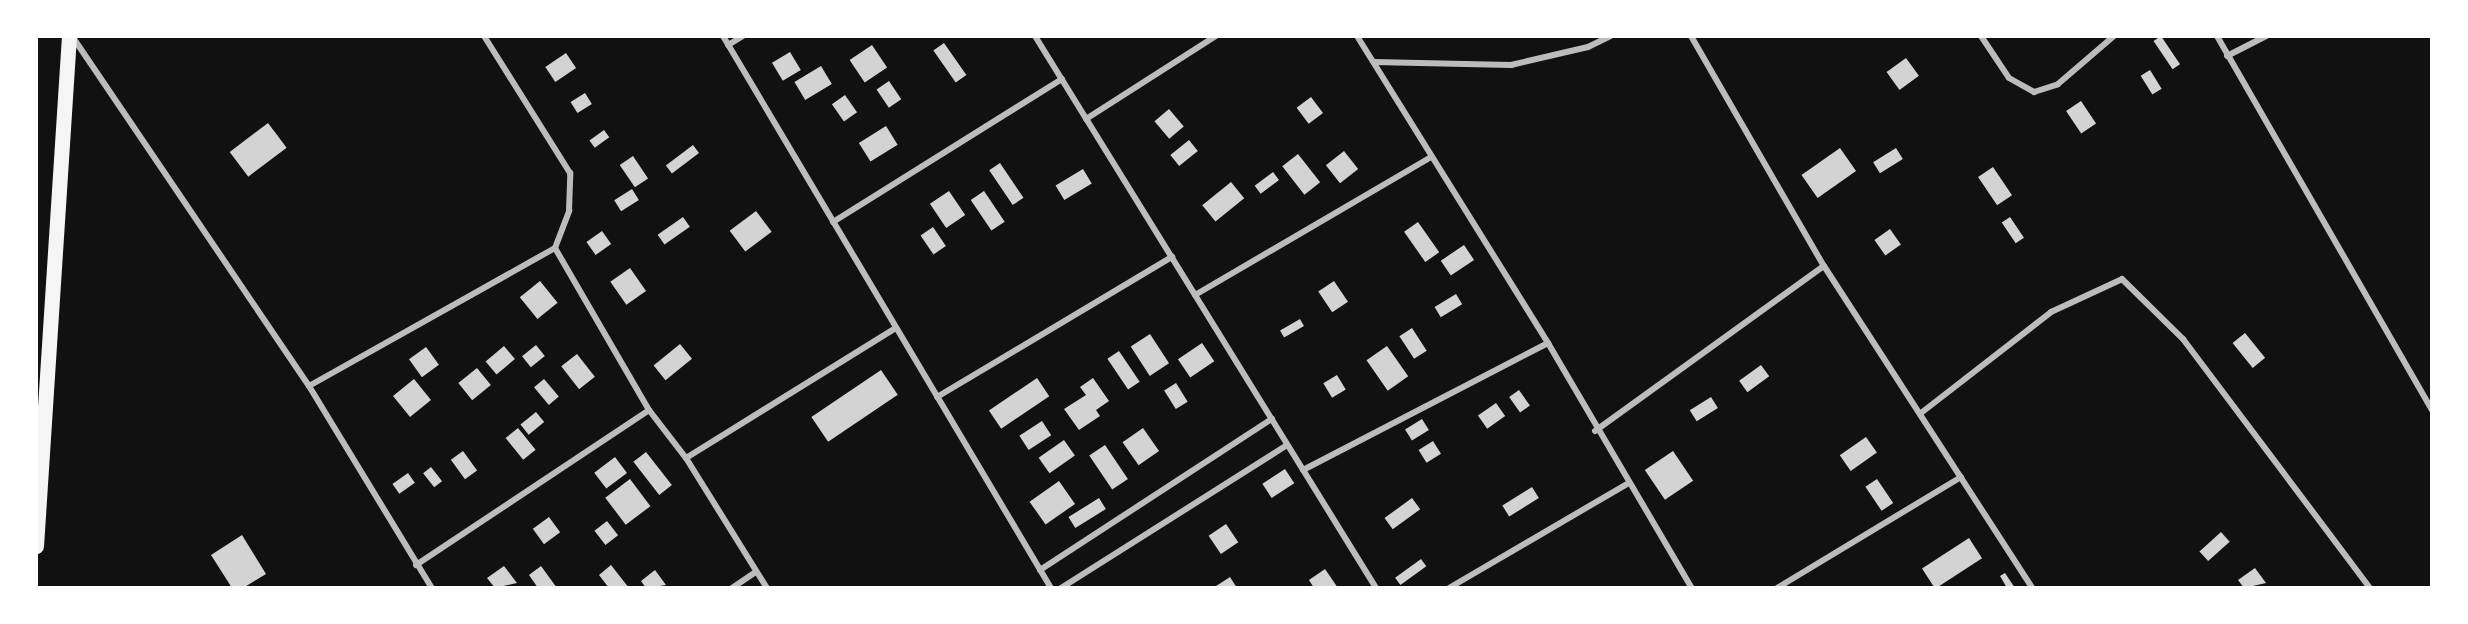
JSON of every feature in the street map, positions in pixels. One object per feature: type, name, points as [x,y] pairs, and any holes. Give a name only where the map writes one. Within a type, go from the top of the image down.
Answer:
[{"type":"highway","points":[[36,546],[71,36]]},
{"type":"street","points":[[71,36],[309,386],[432,588]]},
{"type":"street","points":[[309,386],[555,248],[568,211],[570,173],[484,36]]},
{"type":"street","points":[[723,36],[1051,588]]},
{"type":"street","points":[[728,45],[743,36]]},
{"type":"street","points":[[1035,36],[1376,588]]},
{"type":"street","points":[[1086,119],[1216,36]]},
{"type":"street","points":[[1357,36],[1548,343],[1595,431],[1692,588]]},
{"type":"street","points":[[1374,62],[1511,65],[1588,47],[1611,36]]},
{"type":"street","points":[[1690,36],[1824,266],[2032,588]]},
{"type":"street","points":[[1981,36],[2009,78],[2034,93],[2058,84],[2114,36]]},
{"type":"street","points":[[2217,36],[2432,410]]},
{"type":"street","points":[[2227,56],[2266,36]]},
{"type":"street","points":[[833,222],[1062,79]]},
{"type":"street","points":[[1194,294],[1431,157]]},
{"type":"street","points":[[555,248],[649,410],[686,458],[767,588]]},
{"type":"street","points":[[937,397],[1172,257]]},
{"type":"street","points":[[1595,431],[1824,266]]},
{"type":"street","points":[[1920,413],[2051,312],[2122,279],[2183,339],[2370,588]]},
{"type":"street","points":[[686,458],[896,328]]},
{"type":"street","points":[[1303,470],[1548,343]]},
{"type":"street","points":[[416,565],[649,410]]},
{"type":"street","points":[[1040,570],[1272,419]]},
{"type":"street","points":[[1061,588],[1287,445]]},
{"type":"street","points":[[1777,588],[1961,477]]},
{"type":"street","points":[[1449,588],[1627,484]]},
{"type":"street","points":[[732,588],[756,572]]},
{"type":"building","points":[[2161,36],[2180,64],[2173,69],[2154,41]]},
{"type":"building","points":[[944,43],[966,75],[956,82],[933,50]]},
{"type":"building","points":[[872,45],[887,67],[865,82],[850,60]]},
{"type":"building","points":[[790,52],[801,70],[783,81],[772,63]]},
{"type":"building","points":[[566,53],[576,68],[555,82],[545,67]]},
{"type":"building","points":[[1906,58],[1919,76],[1900,90],[1887,72]]},
{"type":"building","points":[[821,66],[832,84],[805,100],[794,82]]},
{"type":"building","points":[[2150,70],[2162,89],[2152,94],[2141,76]]},
{"type":"building","points":[[889,81],[901,99],[889,108],[877,89]]},
{"type":"building","points":[[585,93],[592,104],[577,113],[571,102]]},
{"type":"building","points":[[845,95],[857,112],[844,121],[832,104]]},
{"type":"building","points":[[1311,97],[1323,113],[1309,124],[1297,108]]},
{"type":"building","points":[[2081,101],[2096,123],[2081,133],[2066,111]]},
{"type":"building","points":[[1169,109],[1184,127],[1169,139],[1154,121]]},
{"type":"building","points":[[268,123],[287,148],[248,177],[230,152]]},
{"type":"building","points":[[886,126],[898,145],[871,162],[859,143]]},
{"type":"building","points":[[604,130],[609,137],[595,148],[589,141]]},
{"type":"building","points":[[1189,140],[1198,151],[1179,166],[1170,155]]},
{"type":"building","points":[[693,145],[699,153],[672,173],[666,165]]},
{"type":"building","points":[[1840,148],[1856,171],[1818,198],[1801,175]]},
{"type":"building","points":[[1896,148],[1903,159],[1880,173],[1873,162]]},
{"type":"building","points":[[1344,151],[1358,169],[1340,183],[1326,165]]},
{"type":"building","points":[[1298,154],[1320,182],[1304,195],[1282,166]]},
{"type":"building","points":[[633,156],[648,178],[635,187],[620,165]]},
{"type":"building","points":[[1000,163],[1023,198],[1013,205],[989,170]]},
{"type":"building","points":[[1993,167],[2012,195],[1997,205],[1978,177]]},
{"type":"building","points":[[1083,169],[1092,184],[1064,200],[1056,185]]},
{"type":"building","points":[[1273,172],[1279,180],[1261,194],[1255,186]]},
{"type":"building","points":[[1231,182],[1244,198],[1215,222],[1202,205]]},
{"type":"building","points":[[632,189],[639,200],[621,211],[614,200]]},
{"type":"building","points":[[949,191],[965,215],[946,228],[930,204]]},
{"type":"building","points":[[984,191],[1005,222],[991,231],[971,200]]},
{"type":"building","points":[[756,211],[772,232],[745,252],[730,231]]},
{"type":"building","points":[[683,217],[690,227],[664,245],[658,235]]},
{"type":"building","points":[[2010,217],[2024,238],[2016,243],[2002,223]]},
{"type":"building","points":[[1418,222],[1439,252],[1425,262],[1404,232]]},
{"type":"building","points":[[933,227],[946,246],[933,254],[921,235]]},
{"type":"building","points":[[1890,229],[1901,245],[1885,255],[1874,240]]},
{"type":"building","points":[[602,231],[611,244],[596,255],[586,242]]},
{"type":"building","points":[[1464,245],[1474,260],[1451,276],[1441,261]]},
{"type":"building","points":[[630,268],[646,291],[626,305],[610,282]]},
{"type":"building","points":[[540,281],[558,303],[537,319],[520,297]]},
{"type":"building","points":[[1334,281],[1348,302],[1332,312],[1318,292]]},
{"type":"building","points":[[1456,294],[1462,304],[1441,317],[1435,307]]},
{"type":"building","points":[[1300,319],[1304,326],[1284,337],[1280,330]]},
{"type":"building","points":[[1412,328],[1427,351],[1414,359],[1399,336]]},
{"type":"building","points":[[2245,333],[2265,358],[2253,368],[2233,343]]},
{"type":"building","points":[[1150,334],[1169,363],[1150,376],[1131,347]]},
{"type":"building","points":[[1202,343],[1214,361],[1190,377],[1178,359]]},
{"type":"building","points":[[680,344],[692,359],[666,380],[654,365]]},
{"type":"building","points":[[536,345],[545,356],[531,367],[522,356]]},
{"type":"building","points":[[504,346],[515,359],[497,374],[486,361]]},
{"type":"building","points":[[1387,346],[1408,376],[1388,391],[1367,360]]},
{"type":"building","points":[[426,347],[439,365],[422,377],[409,359]]},
{"type":"building","points":[[1119,351],[1140,382],[1128,390],[1107,359]]},
{"type":"building","points":[[577,354],[595,377],[579,389],[561,366]]},
{"type":"building","points":[[1761,365],[1769,376],[1747,392],[1739,381]]},
{"type":"building","points":[[477,368],[491,385],[472,400],[458,383]]},
{"type":"building","points":[[881,370],[898,395],[828,442],[811,417]]},
{"type":"building","points":[[1337,375],[1346,390],[1332,398],[1323,383]]},
{"type":"building","points":[[1037,378],[1049,396],[1001,429],[989,410]]},
{"type":"building","points":[[1093,378],[1109,401],[1096,410],[1100,416],[1079,430],[1064,409],[1086,395],[1080,387]]},
{"type":"building","points":[[414,379],[431,400],[410,417],[393,396]]},
{"type":"building","points":[[544,379],[559,397],[549,405],[534,387]]},
{"type":"building","points":[[1176,383],[1188,402],[1176,409],[1164,390]]},
{"type":"building","points":[[1519,390],[1530,406],[1520,412],[1509,397]]},
{"type":"building","points":[[1711,397],[1718,408],[1697,421],[1690,410]]},
{"type":"building","points":[[1496,403],[1505,416],[1487,429],[1478,416]]},
{"type":"building","points":[[536,412],[544,422],[529,435],[520,425]]},
{"type":"building","points":[[1422,419],[1429,430],[1412,441],[1405,430]]},
{"type":"building","points":[[1042,421],[1051,435],[1029,450],[1019,436]]},
{"type":"building","points":[[518,428],[536,450],[523,460],[506,438]]},
{"type":"building","points":[[1143,428],[1159,451],[1139,465],[1123,442]]},
{"type":"building","points":[[1866,437],[1877,453],[1851,471],[1840,455]]},
{"type":"building","points":[[1064,440],[1075,456],[1050,473],[1039,458]]},
{"type":"building","points":[[1433,441],[1441,454],[1427,463],[1419,450]]},
{"type":"building","points":[[1105,445],[1128,479],[1112,490],[1089,456]]},
{"type":"building","points":[[463,451],[477,470],[465,479],[451,460]]},
{"type":"building","points":[[1673,451],[1693,481],[1665,500],[1645,470]]},
{"type":"building","points":[[646,452],[672,485],[659,495],[633,462]]},
{"type":"building","points":[[615,457],[627,473],[606,489],[594,473]]},
{"type":"building","points":[[431,467],[442,481],[434,487],[423,473]]},
{"type":"building","points":[[1285,469],[1294,483],[1272,498],[1262,484]]},
{"type":"building","points":[[408,473],[415,483],[399,494],[392,484]]},
{"type":"building","points":[[630,479],[650,506],[626,525],[605,498]]},
{"type":"building","points":[[1877,479],[1893,503],[1882,511],[1865,487]]},
{"type":"building","points":[[1059,481],[1075,504],[1046,525],[1030,502]]},
{"type":"building","points":[[1532,487],[1539,498],[1509,517],[1502,506]]},
{"type":"building","points":[[1099,498],[1106,509],[1075,528],[1068,517]]},
{"type":"building","points":[[1412,498],[1420,509],[1393,529],[1384,518]]},
{"type":"building","points":[[549,517],[560,532],[544,544],[533,529]]},
{"type":"building","points":[[607,521],[618,535],[605,545],[594,531]]},
{"type":"building","points":[[1226,524],[1238,542],[1221,554],[1209,536]]},
{"type":"building","points":[[2221,532],[2230,542],[2208,561],[2199,551]]},
{"type":"building","points":[[242,535],[266,574],[243,588],[232,588],[211,555]]},
{"type":"building","points":[[1969,538],[1982,558],[1936,588],[1922,568]]},
{"type":"building","points":[[1421,559],[1426,566],[1400,585],[1395,578]]},
{"type":"building","points":[[611,565],[629,588],[609,588],[599,575]]},
{"type":"building","points":[[504,566],[517,583],[495,588],[487,578]]},
{"type":"building","points":[[541,566],[557,588],[538,588],[529,575]]},
{"type":"building","points":[[2255,568],[2266,583],[2244,588],[2238,580]]},
{"type":"building","points":[[1325,569],[1338,588],[1314,588],[1309,580]]},
{"type":"building","points":[[655,570],[666,585],[646,588],[641,581]]},
{"type":"building","points":[[2005,573],[2015,588],[2007,588],[2000,576]]},
{"type":"building","points":[[1230,577],[1237,588],[1213,588]]}]
